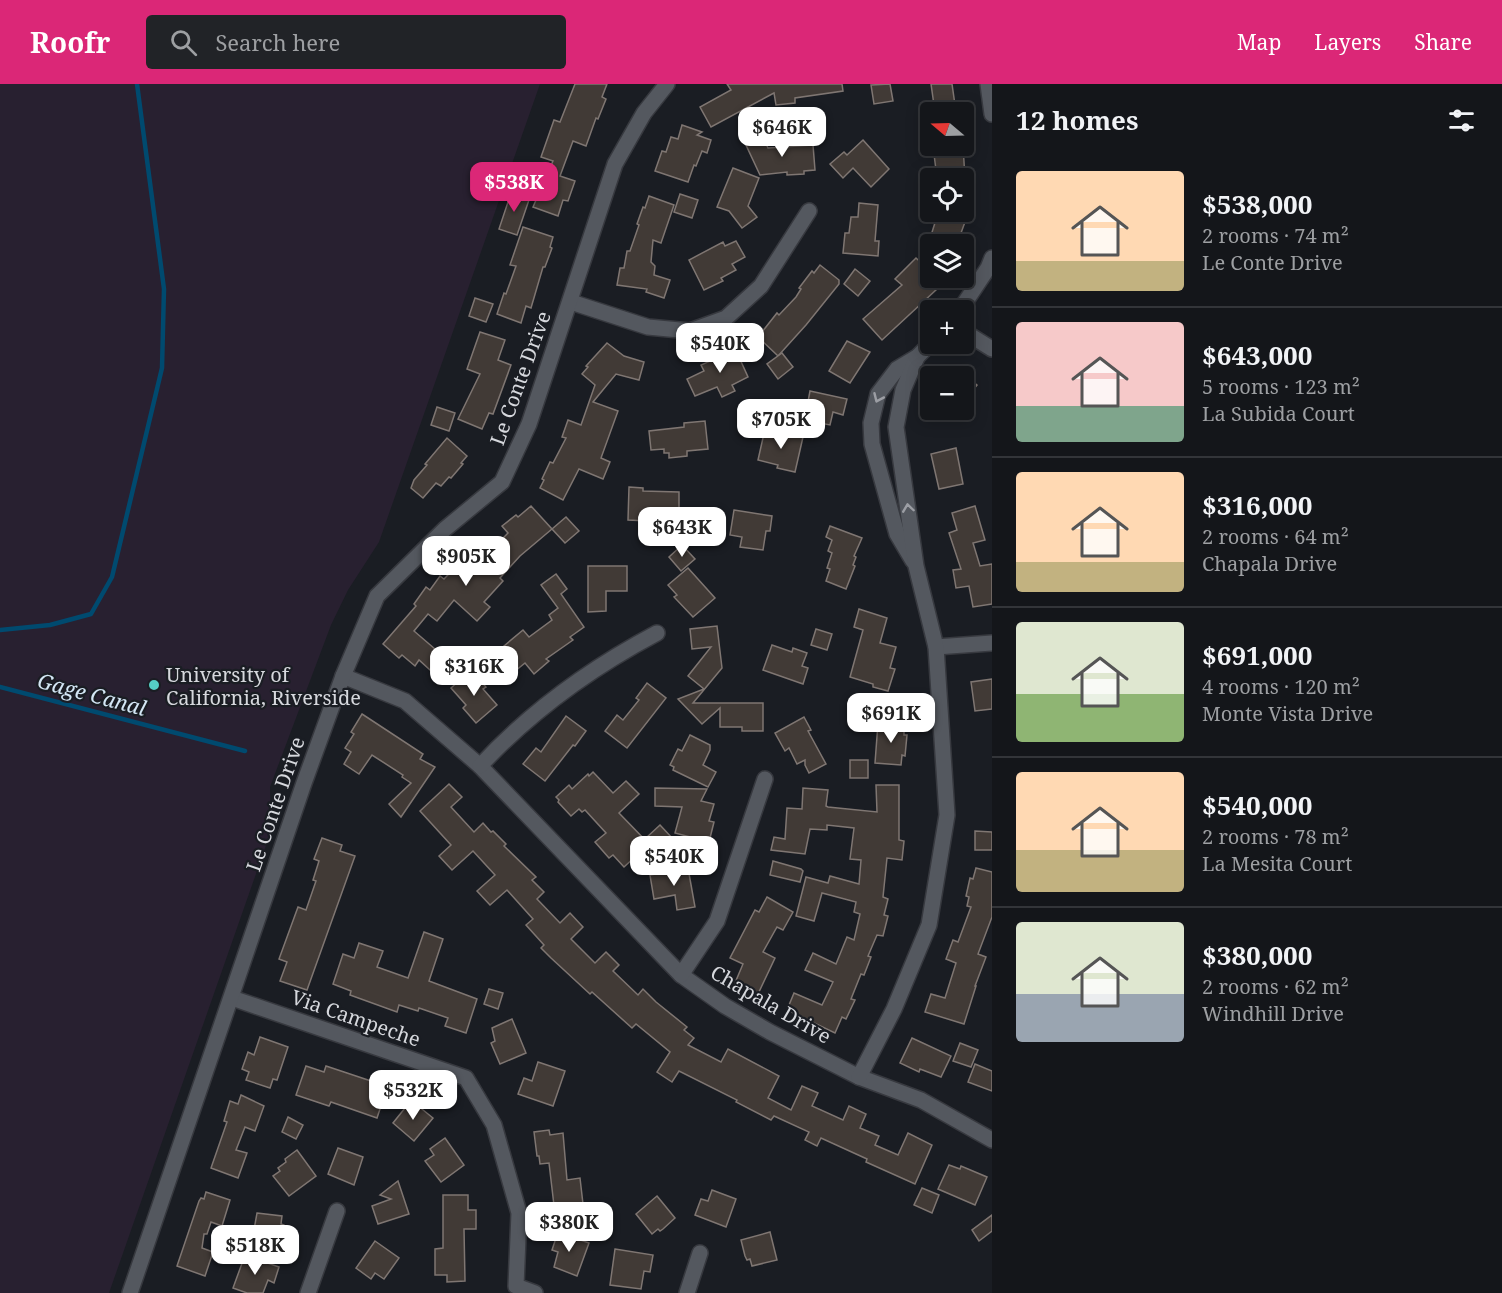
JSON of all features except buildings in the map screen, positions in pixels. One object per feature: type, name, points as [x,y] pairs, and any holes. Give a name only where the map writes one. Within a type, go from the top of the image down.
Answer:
[{"type":"street","name":"Le Conte Drive","points":[[130,1293],[304,783],[343,676],[377,596],[445,529],[502,482],[529,424],[571,303],[615,164],[644,113],[667,84]]},
{"type":"street","points":[[988,84],[992,114]]},
{"type":"street","points":[[571,303],[648,327],[690,331],[726,318],[761,286],[809,211]]},
{"type":"street","points":[[967,300],[992,258]]},
{"type":"street","points":[[974,338],[992,349]]},
{"type":"street","points":[[916,566],[897,534],[872,444],[871,423],[878,394],[897,369],[920,353]]},
{"type":"street","points":[[858,1077],[894,1009],[928,925],[947,815],[936,647],[916,566],[896,427],[903,390],[916,357]]},
{"type":"street","points":[[480,766],[549,701],[607,661],[657,633]]},
{"type":"street","points":[[936,647],[992,643]]},
{"type":"street","name":"Chapala Drive","points":[[343,676],[405,700],[480,766],[681,975],[725,1006],[770,1032],[858,1077],[921,1100],[992,1140]]},
{"type":"street","points":[[681,975],[717,921],[765,779]]},
{"type":"street","name":"Via Campeche","points":[[232,998],[466,1078],[495,1125],[519,1213],[516,1286],[535,1293]]},
{"type":"street","points":[[308,1293],[337,1211]]},
{"type":"street","points":[[687,1293],[700,1253]]},
{"type":"shaded area","name":"University of California, Riverside","points":[[0,84],[540,84],[379,542],[348,590],[331,625],[270,787],[271,831],[109,1293],[0,1293]]},
{"type":"waterway","points":[[0,630],[50,625],[91,614],[112,577],[162,368],[164,289],[137,84]]},
{"type":"waterway","name":"Gage Canal","points":[[0,687],[245,751]]},
{"type":"place","name":"University of California, Riverside","points":[[154,685]]}]
